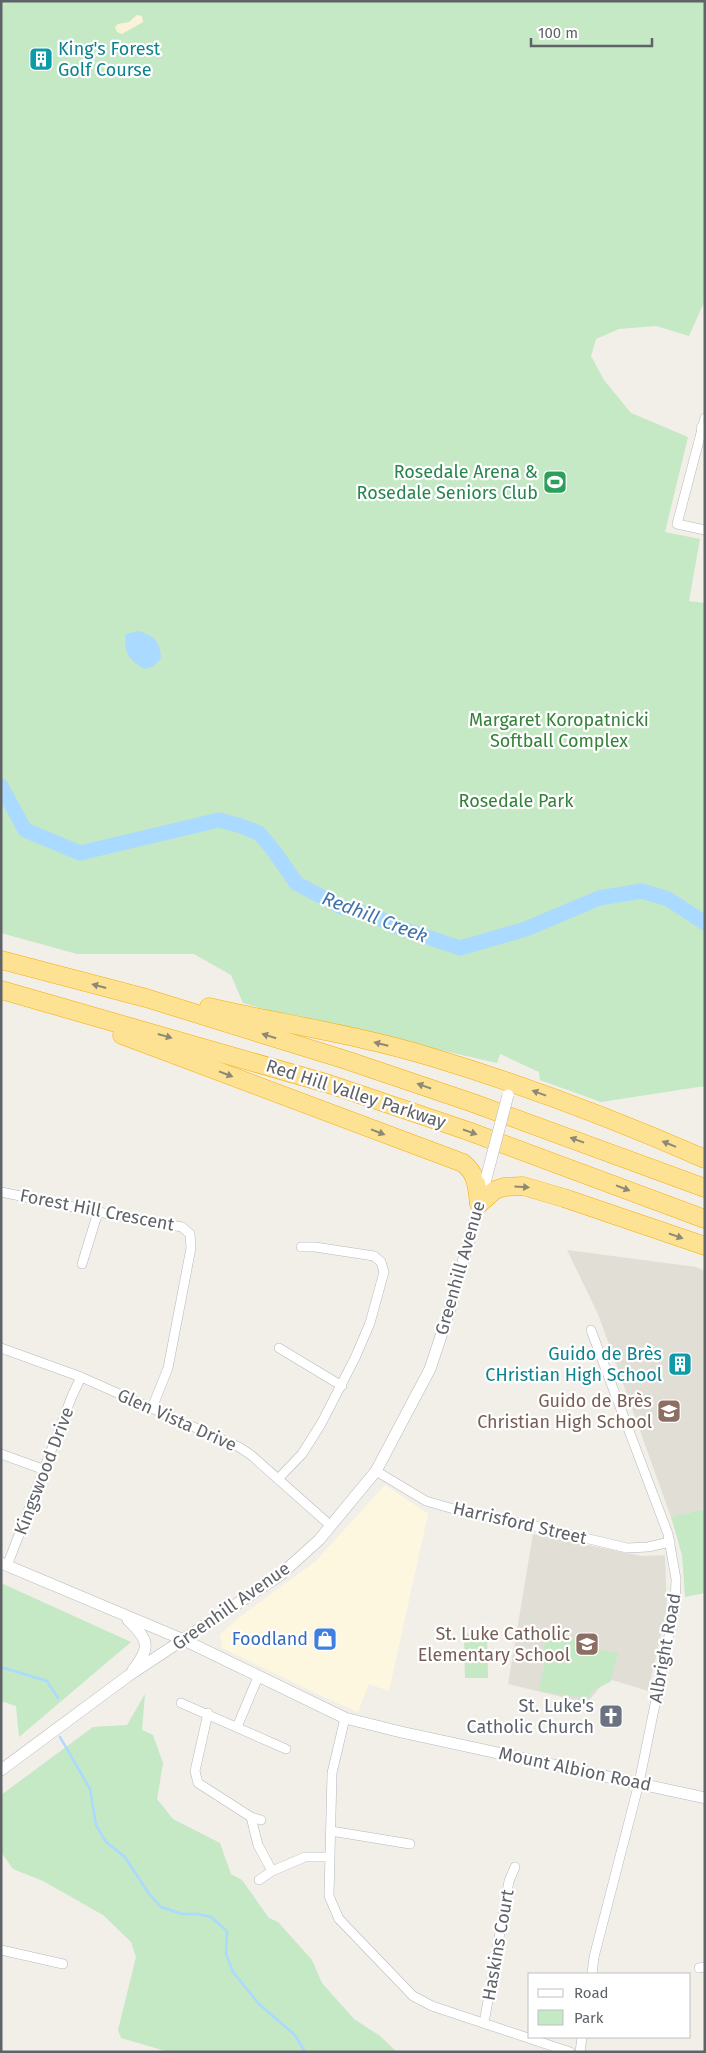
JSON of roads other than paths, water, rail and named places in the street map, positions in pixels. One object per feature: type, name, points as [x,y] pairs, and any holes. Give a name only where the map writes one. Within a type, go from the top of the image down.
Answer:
[{"type":"highway","name":"Red Hill Valley Parkway","points":[[1,960],[146,998],[346,1060],[473,1103],[705,1188]]},
{"type":"highway","name":"Red Hill Valley Parkway","points":[[1,990],[329,1084],[468,1131],[705,1219]]},
{"type":"highway","points":[[146,998],[185,1001],[380,1043],[431,1057],[510,1089],[575,1106],[705,1159]]},
{"type":"highway","points":[[34,999],[58,1012],[98,1025],[463,1163],[471,1169],[476,1180],[479,1204]]},
{"type":"highway","points":[[479,1204],[495,1190],[504,1187],[531,1188],[705,1246]]},
{"type":"street","points":[[704,425],[677,524],[705,530]]},
{"type":"street","name":"Greenhill Avenue","points":[[1,1770],[128,1676],[279,1576],[319,1540],[376,1471],[430,1369],[450,1309],[510,1089]]},
{"type":"street","name":"Forest Hill Crescent","points":[[1,1192],[182,1227],[190,1234],[191,1248],[168,1368],[152,1408]]},
{"type":"street","points":[[82,1264],[98,1212]]},
{"type":"street","points":[[278,1479],[302,1454],[342,1386],[370,1323],[384,1272],[381,1262],[374,1256],[315,1247],[300,1247]]},
{"type":"street","name":"Albright Road","points":[[591,1330],[670,1542],[676,1579],[676,1606],[639,1783],[594,1957],[592,1973]]},
{"type":"street","name":"Glen Vista Drive","points":[[1,1348],[81,1378],[239,1446],[252,1455],[331,1526]]},
{"type":"street","points":[[279,1348],[342,1386]]},
{"type":"street","name":"Kingswood Drive","points":[[4,1565],[45,1470],[72,1396],[81,1378]]},
{"type":"street","points":[[1,1454],[45,1470]]},
{"type":"street","name":"Harrisford Street","points":[[376,1471],[426,1501],[464,1512],[627,1548],[648,1547],[670,1542]]},
{"type":"street","name":"Mount Albion Road","points":[[4,1565],[184,1640],[345,1718],[401,1732],[705,1798]]},
{"type":"street","points":[[123,1615],[139,1630],[146,1642],[146,1650],[128,1676]]},
{"type":"street","points":[[237,1727],[258,1677]]},
{"type":"street","points":[[181,1703],[208,1713],[286,1749]]},
{"type":"street","points":[[208,1713],[195,1771],[198,1783],[251,1817],[261,1820]]},
{"type":"street","points":[[345,1718],[332,1773],[331,1831],[328,1857],[328,1896],[339,1919],[413,1996],[432,2006],[528,2038]]},
{"type":"street","points":[[251,1817],[258,1845],[272,1871]]},
{"type":"street","points":[[331,1831],[410,1844]]},
{"type":"street","points":[[259,1880],[272,1871],[305,1857],[328,1857]]},
{"type":"street","name":"Haskins Court","points":[[484,2023],[509,1881],[515,1868]]},
{"type":"street","points":[[1,1950],[63,1964]]},
{"type":"street","points":[[528,2038],[570,2052]]},
{"type":"street","points":[[580,2052],[582,2038]]},
{"type":"water","points":[[139,631],[156,640],[161,658],[154,666],[145,669],[131,659],[125,646],[126,634]]},
{"type":"waterway","name":"Redhill Creek","points":[[1,786],[25,830],[80,853],[219,820],[238,825],[259,833],[296,883],[339,906],[374,916],[400,928],[460,948],[526,929],[599,898],[642,891],[668,899],[705,923]]},
{"type":"waterway","points":[[1,1667],[47,1681],[58,1698]]},
{"type":"waterway","points":[[60,1737],[90,1789],[96,1825],[106,1842],[125,1857],[149,1894],[161,1907],[182,1914],[198,1914],[211,1917],[227,1931],[226,1954],[233,1972],[259,2004],[295,2035],[305,2052]]},
{"type":"place","name":"King's Forest Golf Course","points":[[41,59]]},
{"type":"place","name":"Rosedale Arena & Rosedale Seniors Club","points":[[555,482]]},
{"type":"place","name":"Guido de Brès CHristian High School","points":[[680,1364]]},
{"type":"place","name":"Guido de Brès Christian High School","points":[[669,1411]]},
{"type":"place","name":"Foodland","points":[[325,1639]]},
{"type":"place","name":"St. Luke Catholic Elementary School","points":[[587,1644]]},
{"type":"place","name":"St. Luke's Catholic Church","points":[[611,1716]]},
{"type":"park label","name":"Margaret Koropatnicki Softball Complex","points":[[559,730]]},
{"type":"park label","name":"Rosedale Park","points":[[516,801]]}]
